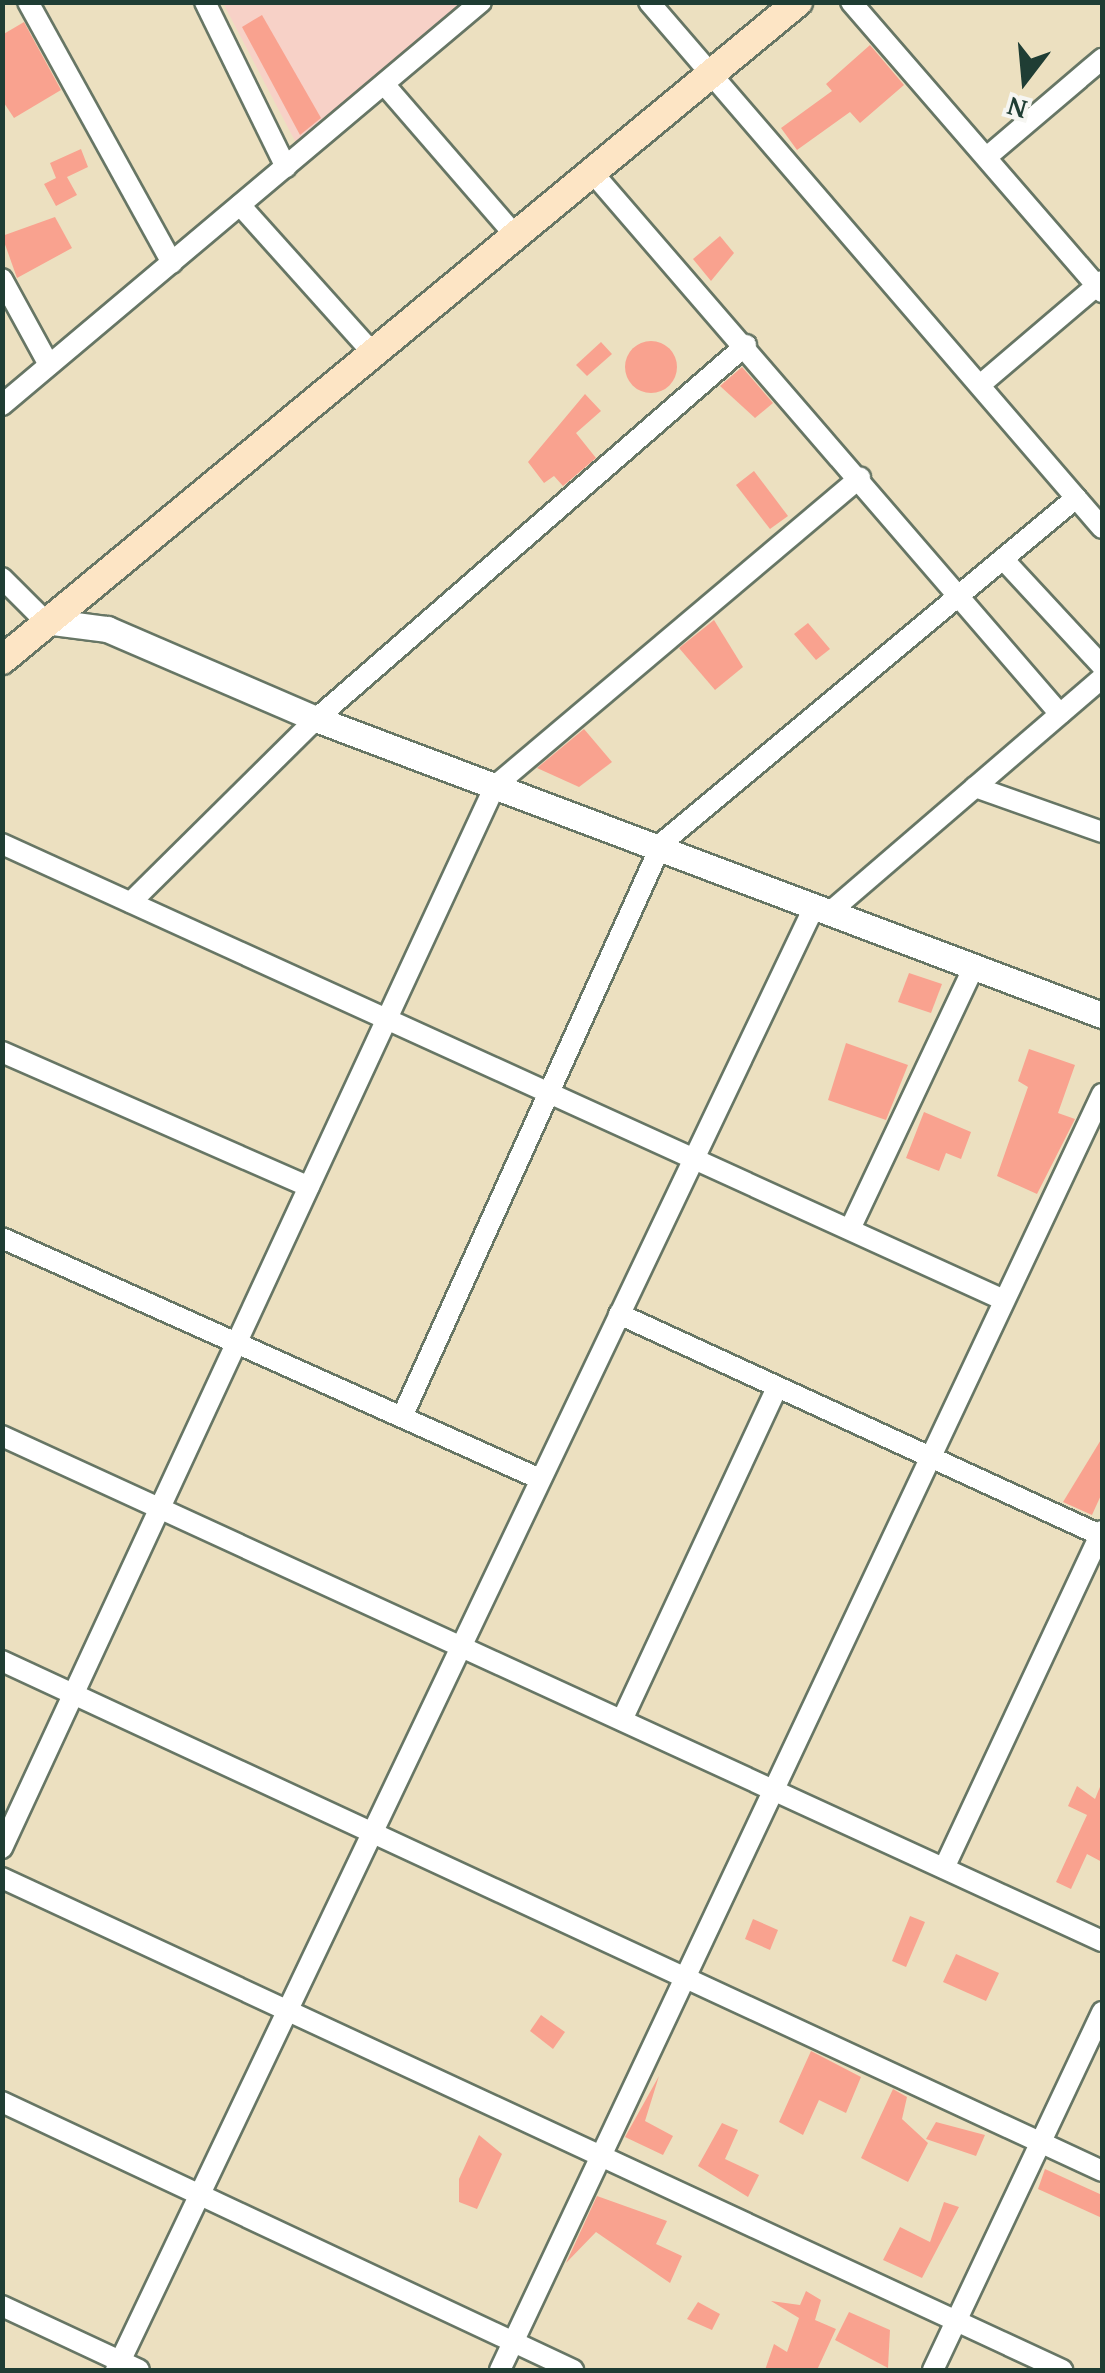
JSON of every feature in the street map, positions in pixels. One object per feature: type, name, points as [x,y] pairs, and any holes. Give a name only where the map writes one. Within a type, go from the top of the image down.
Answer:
[{"type":"main road","points":[[2,660],[798,2]]},
{"type":"street","points":[[28,2],[172,263]]},
{"type":"street","points":[[204,2],[286,167]]},
{"type":"street","points":[[2,404],[481,2]]},
{"type":"street","points":[[649,2],[708,77],[1102,528]]},
{"type":"street","points":[[852,2],[1101,286],[980,385]]},
{"type":"street","points":[[988,156],[1102,59]]},
{"type":"street","points":[[384,84],[515,235]]},
{"type":"street","points":[[592,172],[746,345],[1060,714]]},
{"type":"street","points":[[240,205],[372,352]]},
{"type":"street","points":[[2,279],[49,366]]},
{"type":"street","points":[[131,902],[316,719],[746,345]]},
{"type":"street","points":[[2,1848],[496,786],[860,478]]},
{"type":"street","points":[[402,1417],[552,1094],[662,843],[1076,498]]},
{"type":"street","points":[[1003,559],[1102,666]]},
{"type":"street","points":[[2,578],[45,621],[107,629],[316,719],[662,843],[822,909],[1102,1014]]},
{"type":"street","points":[[2,2306],[125,2368],[287,2010],[693,1158],[822,909],[975,787],[1102,678]]},
{"type":"street","points":[[975,787],[1102,832]]},
{"type":"street","points":[[2,844],[1004,1300]]},
{"type":"street","points":[[850,1230],[974,968]]},
{"type":"street","points":[[2,1052],[309,1187]]},
{"type":"street","points":[[500,2370],[1102,1094]]},
{"type":"street","points":[[2,1238],[540,1479]]},
{"type":"street","points":[[619,1314],[1102,1534],[944,1868]]},
{"type":"street","points":[[622,1720],[777,1387]]},
{"type":"street","points":[[2,1436],[1102,1941]]},
{"type":"street","points":[[2,1660],[1102,2171]]},
{"type":"street","points":[[2,1878],[1062,2370]]},
{"type":"street","points":[[933,2370],[1102,2012]]},
{"type":"street","points":[[2,2102],[573,2370]]},
{"type":"shaded area","points":[[223,3],[470,3],[297,145]]},
{"type":"building","points":[[262,15],[321,118],[300,135],[242,27]]},
{"type":"building","points":[[24,22],[61,90],[14,118],[2,100],[2,35]]},
{"type":"building","points":[[870,45],[904,85],[860,123],[850,112],[797,150],[781,128],[832,91],[826,84]]},
{"type":"building","points":[[81,149],[88,167],[67,177],[77,195],[56,206],[44,184],[56,178],[50,163]]},
{"type":"building","points":[[55,217],[72,248],[17,278],[2,236]]},
{"type":"building","points":[[720,236],[734,253],[711,281],[693,259]]},
{"type":"building","points":[[651,341],[669,349],[677,367],[669,385],[651,393],[633,385],[625,367],[633,349]]},
{"type":"building","points":[[601,342],[612,354],[587,376],[576,365]]},
{"type":"building","points":[[742,367],[773,403],[755,418],[720,386]]},
{"type":"building","points":[[585,394],[601,411],[576,433],[596,458],[563,486],[554,476],[544,483],[528,462]]},
{"type":"building","points":[[754,471],[788,516],[770,529],[736,485]]},
{"type":"building","points":[[714,620],[743,667],[715,690],[679,648]]},
{"type":"building","points":[[808,623],[830,649],[816,660],[794,634]]},
{"type":"building","points":[[584,729],[612,762],[579,787],[537,768]]},
{"type":"building","points":[[909,973],[942,984],[931,1013],[898,1002]]},
{"type":"building","points":[[846,1043],[908,1065],[886,1120],[828,1100]]},
{"type":"building","points":[[1029,1049],[1075,1065],[1058,1113],[1075,1119],[1037,1194],[997,1176],[1028,1087],[1018,1081]]},
{"type":"building","points":[[924,1112],[971,1132],[961,1159],[946,1153],[939,1171],[906,1158]]},
{"type":"building","points":[[1102,1438],[1102,1493],[1092,1515],[1063,1502]]},
{"type":"building","points":[[1102,1782],[1102,1862],[1087,1854],[1071,1889],[1056,1882],[1087,1815],[1068,1806],[1077,1786],[1095,1799]]},
{"type":"building","points":[[910,1916],[925,1922],[906,1967],[892,1961]]},
{"type":"building","points":[[753,1919],[778,1930],[770,1950],[745,1939]]},
{"type":"building","points":[[956,1954],[999,1973],[986,2001],[943,1982]]},
{"type":"building","points":[[541,2015],[565,2032],[553,2049],[530,2031]]},
{"type":"building","points":[[811,2051],[861,2077],[846,2113],[819,2100],[803,2135],[779,2122]]},
{"type":"building","points":[[659,2076],[645,2121],[673,2136],[663,2155],[625,2137]]},
{"type":"building","points":[[893,2089],[907,2097],[902,2119],[928,2143],[908,2182],[861,2158]]},
{"type":"building","points":[[936,2122],[985,2135],[976,2156],[926,2139]]},
{"type":"building","points":[[722,2123],[738,2130],[725,2159],[759,2175],[748,2197],[698,2166]]},
{"type":"building","points":[[479,2135],[502,2154],[477,2209],[459,2202],[459,2179]]},
{"type":"building","points":[[1045,2169],[1102,2195],[1102,2218],[1038,2189]]},
{"type":"building","points":[[597,2196],[667,2221],[656,2244],[682,2256],[670,2283],[596,2232],[566,2263]]},
{"type":"building","points":[[944,2202],[959,2207],[922,2278],[883,2260],[900,2227],[930,2242]]},
{"type":"building","points":[[806,2291],[821,2300],[815,2320],[836,2329],[817,2370],[765,2370],[774,2344],[787,2352],[799,2318],[771,2301],[800,2305]]},
{"type":"building","points":[[698,2302],[720,2314],[712,2330],[687,2319]]},
{"type":"building","points":[[849,2312],[890,2330],[888,2368],[835,2340]]}]
